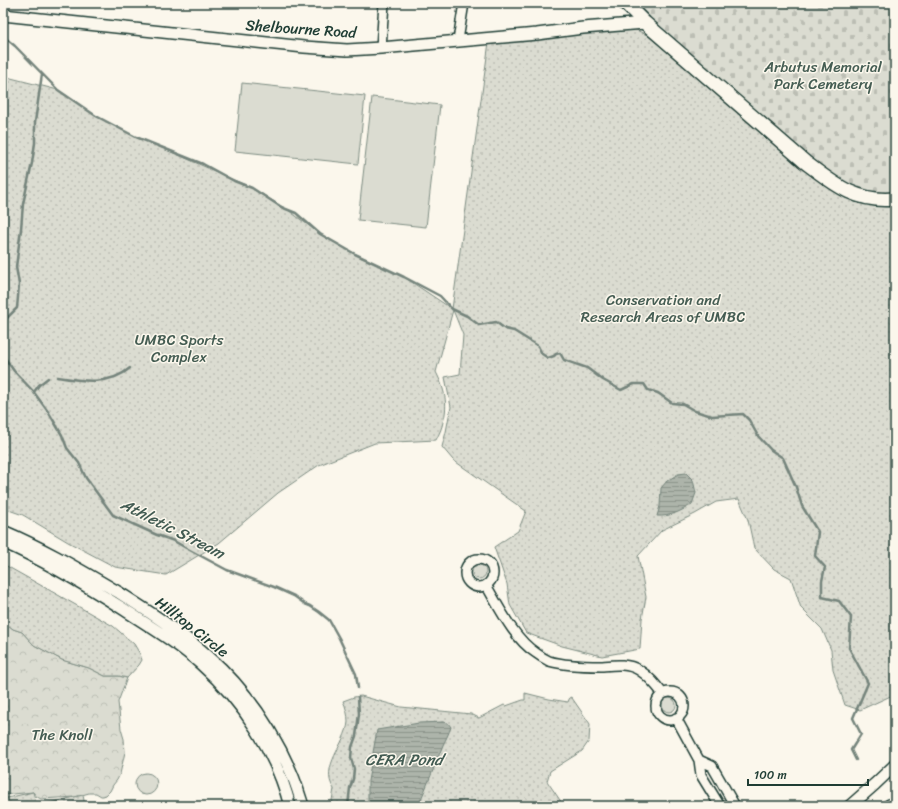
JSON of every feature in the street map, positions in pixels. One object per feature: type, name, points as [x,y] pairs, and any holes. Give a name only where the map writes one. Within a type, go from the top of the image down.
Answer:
[{"type":"main road","points":[[625,3],[645,23],[805,162],[828,180],[860,196],[876,200],[895,199]]},
{"type":"street","points":[[381,48],[384,3]]},
{"type":"street","points":[[458,40],[464,3]]},
{"type":"street","name":"Shelbourne Road","points":[[3,14],[311,48],[347,50],[537,34],[583,28],[645,23]]},
{"type":"street","name":"Hilltop Circle","points":[[3,531],[52,554],[118,592],[168,625],[209,657],[235,683],[252,704],[268,729],[291,771],[303,806]]},
{"type":"street","name":"Hilltop Circle","points":[[3,542],[54,567],[96,592],[162,634],[202,664],[228,690],[260,735],[281,778],[290,806]]},
{"type":"street","points":[[486,585],[510,625],[525,645],[535,653],[548,660],[561,663],[600,666],[622,665],[638,669],[648,676],[663,694]]},
{"type":"street","points":[[667,692],[676,693],[682,699],[684,708],[676,718],[666,719],[659,714],[657,710],[656,705],[659,697],[667,692]]},
{"type":"street","points":[[676,718],[699,760],[701,775],[720,806]]},
{"type":"street","points":[[699,760],[712,766],[735,806]]},
{"type":"street","points":[[850,806],[876,784],[895,765]]},
{"type":"street","points":[[888,806],[895,802]]},
{"type":"green space","name":"Arbutus Memorial Park Cemetery","points":[[632,3],[895,3],[895,195],[878,195],[847,186],[801,152]]},
{"type":"green space","points":[[617,29],[634,29],[647,35],[829,187],[895,204],[895,694],[860,710],[845,705],[833,670],[831,650],[822,629],[801,608],[791,578],[774,569],[754,548],[748,520],[739,499],[716,502],[662,530],[638,556],[646,597],[642,619],[640,649],[602,656],[562,646],[526,633],[510,605],[507,584],[494,547],[518,531],[526,511],[453,460],[442,447],[451,407],[445,377],[460,374],[463,335],[453,310],[436,372],[445,396],[446,409],[442,426],[436,440],[375,443],[319,465],[278,493],[219,543],[166,575],[115,567],[68,542],[23,515],[3,508],[3,76],[58,90],[96,116],[136,137],[252,188],[288,210],[320,234],[350,251],[404,277],[452,309],[489,42]]},
{"type":"green space","points":[[242,83],[365,96],[358,164],[235,151]]},
{"type":"green space","points":[[372,97],[440,105],[426,227],[358,220]]},
{"type":"green space","points":[[3,564],[113,626],[134,644],[142,660],[139,665],[127,678],[119,676],[105,676],[89,668],[62,660],[34,645],[22,632],[13,629],[3,621]]},
{"type":"green space","points":[[479,565],[484,567],[486,572],[484,577],[479,579],[474,577],[472,572],[474,567]]},
{"type":"green space","name":"The Knoll","points":[[3,621],[13,629],[22,632],[34,645],[62,660],[89,668],[105,676],[119,676],[127,678],[118,702],[125,752],[120,774],[106,795],[101,796],[96,793],[89,793],[75,797],[41,799],[33,792],[3,795]]},
{"type":"green space","points":[[525,693],[568,702],[570,697],[590,724],[589,741],[582,751],[550,771],[547,781],[564,806],[331,806],[334,789],[330,781],[331,764],[343,739],[348,722],[347,711],[343,701],[361,696],[401,707],[471,714],[479,718],[504,705],[506,706],[525,700]]},
{"type":"green space","points":[[669,698],[674,700],[676,705],[674,710],[669,712],[664,710],[662,705],[664,700]]},
{"type":"green space","points":[[146,773],[154,776],[157,784],[154,792],[146,795],[138,792],[135,784],[138,776]]},
{"type":"green space","points":[[33,792],[37,806],[3,806],[3,799]]},
{"type":"green space","points":[[83,795],[85,806],[37,806]]},
{"type":"water","points":[[686,473],[693,480],[696,493],[692,504],[676,513],[667,516],[657,516],[660,506],[661,488],[667,481],[678,474]]},
{"type":"water","name":"CERA Pond","points":[[419,723],[448,723],[451,727],[418,806],[368,806],[368,781],[377,730]]},
{"type":"waterway","points":[[3,36],[15,46],[58,90],[96,116],[136,137],[203,164],[234,181],[252,188],[281,207],[296,213],[320,234],[355,254],[440,296],[452,309],[467,316],[479,325],[496,322],[505,329],[514,331],[538,346],[542,354],[548,358],[560,353],[564,360],[587,368],[603,380],[621,390],[634,384],[644,384],[648,390],[658,393],[672,403],[683,404],[695,411],[712,416],[743,414],[749,420],[758,436],[771,450],[783,458],[796,487],[802,506],[818,532],[815,556],[825,567],[822,581],[822,597],[839,601],[851,617],[849,648],[868,683],[853,718],[861,734],[851,750],[856,760]]},
{"type":"waterway","points":[[3,326],[5,320],[17,308],[19,284],[16,267],[23,204],[35,143],[35,122],[42,74]]},
{"type":"waterway","name":"Athletic Stream","points":[[3,352],[5,358],[14,371],[33,391],[49,413],[62,435],[67,448],[79,463],[86,478],[113,515],[174,541],[227,570],[294,596],[319,612],[329,620],[339,638],[356,674],[358,688]]},
{"type":"waterway","points":[[3,372],[5,359]]},
{"type":"waterway","points":[[57,377],[85,381],[104,380],[114,378],[130,368]]},
{"type":"waterway","points":[[34,392],[39,385],[48,378]]},
{"type":"waterway","points":[[348,806],[354,769],[351,758],[359,714],[358,697]]},
{"type":"park label","name":"Conservation and Research Areas of UMBC","points":[[663,308]]},
{"type":"park label","name":"UMBC Sports Complex","points":[[179,348]]}]
